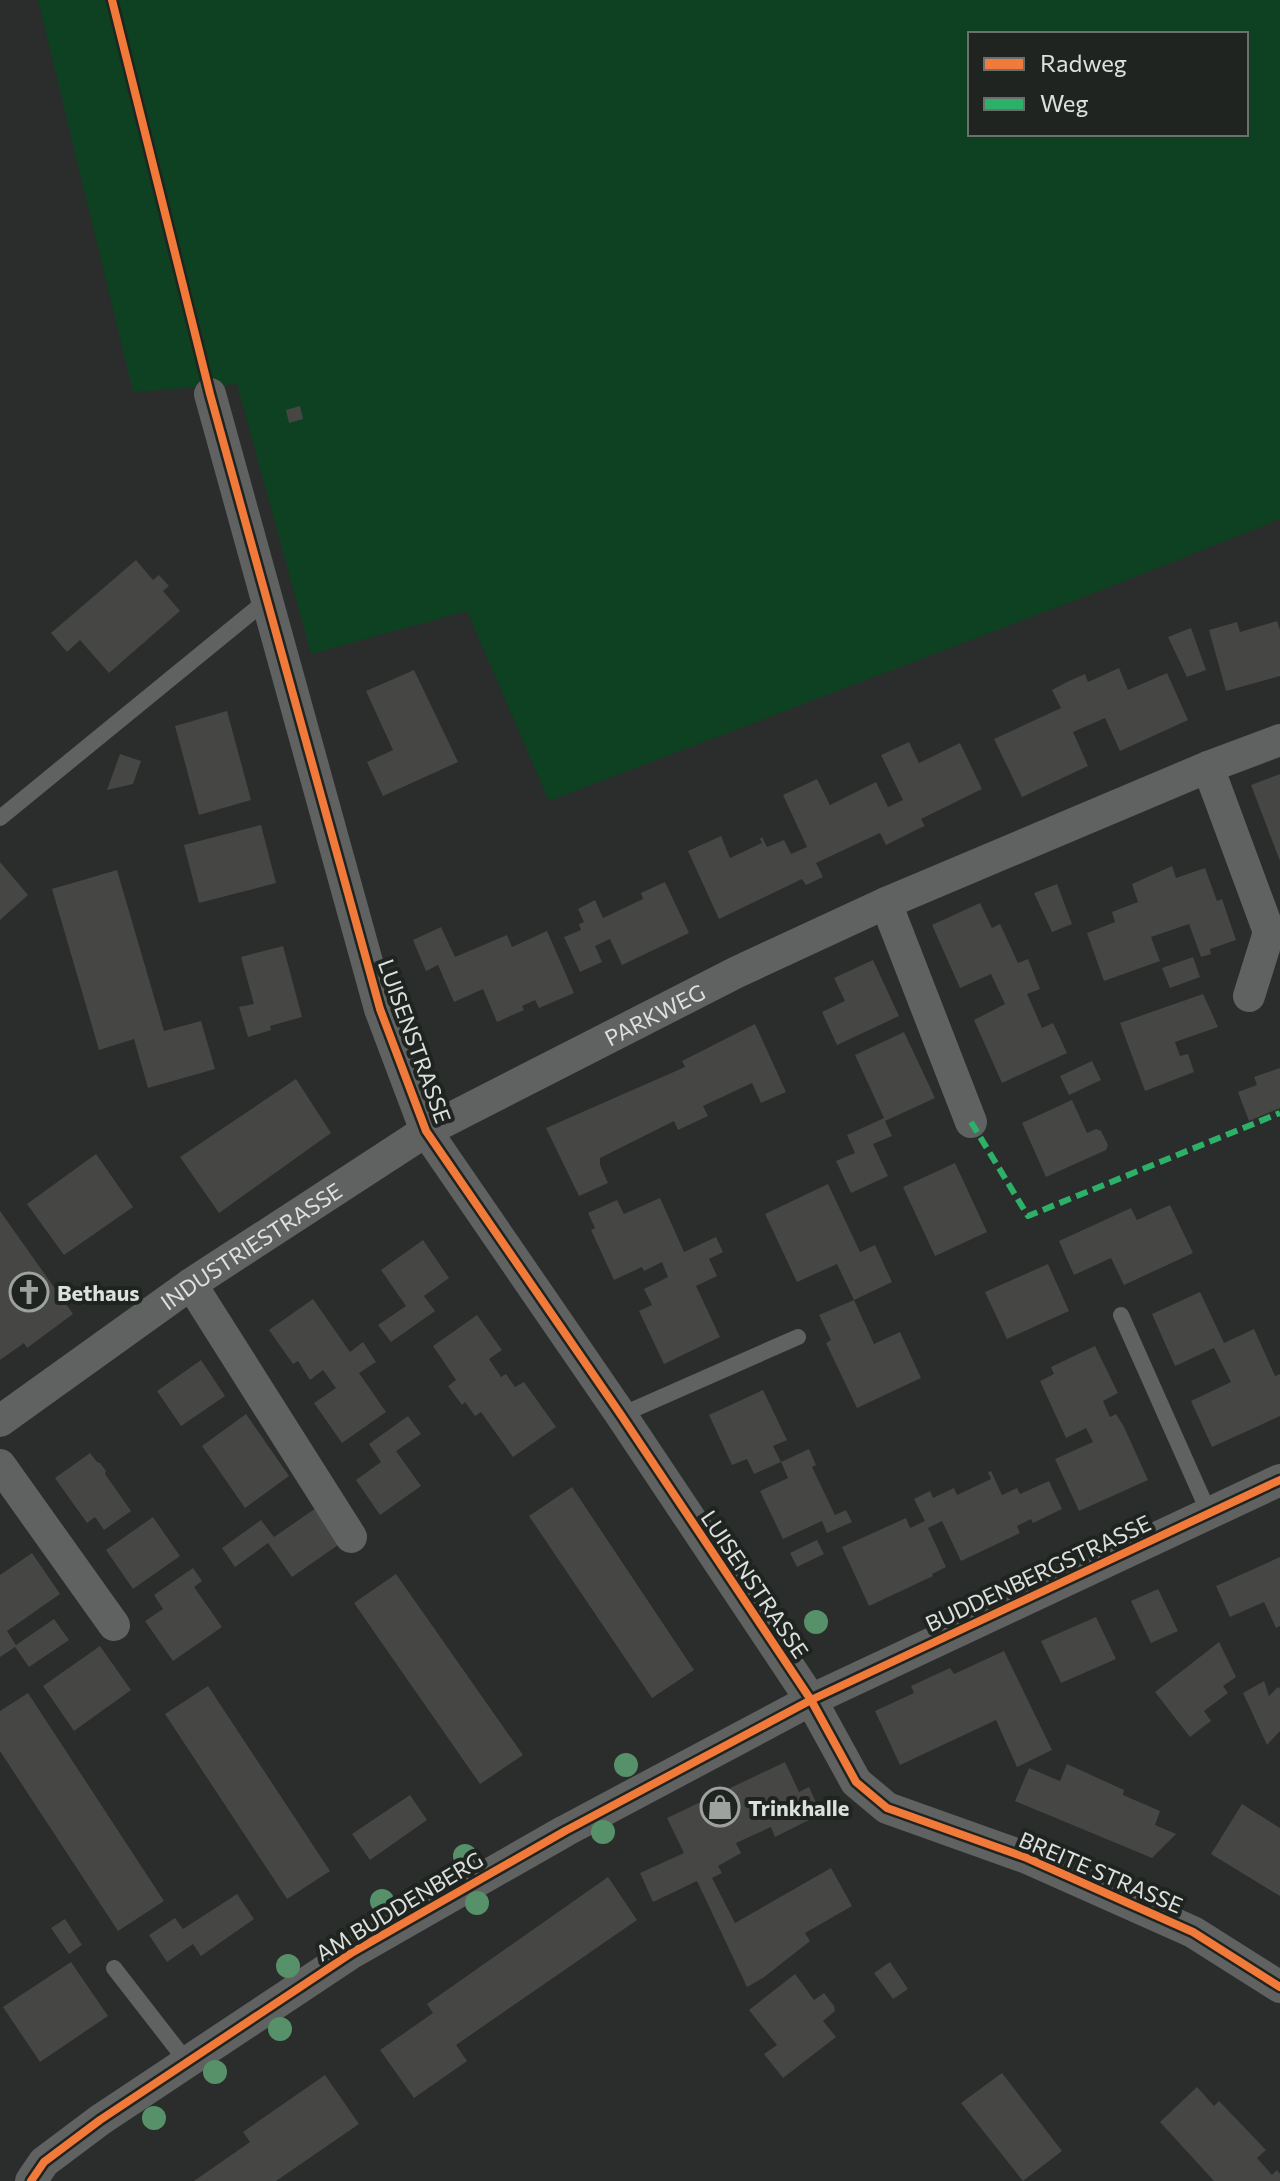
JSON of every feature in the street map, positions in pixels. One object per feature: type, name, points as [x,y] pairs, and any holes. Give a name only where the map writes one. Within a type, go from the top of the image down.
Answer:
[{"type":"street","name":"LUISENSTRASSE","points":[[210,394],[380,1009],[426,1131],[811,1700]]},
{"type":"street","name":"PARKWEG","points":[[426,1131],[737,972],[886,903],[1208,767],[1280,740]]},
{"type":"street","points":[[1208,767],[1269,932],[1249,996]]},
{"type":"street","points":[[886,903],[971,1122]]},
{"type":"street","name":"INDUSTRIESTRASSE","points":[[0,1421],[191,1284],[426,1131]]},
{"type":"street","points":[[191,1284],[351,1537]]},
{"type":"street","points":[[0,1465],[114,1625]]},
{"type":"street","name":"BUDDENBERGSTRASSE","points":[[811,1700],[1280,1480]]},
{"type":"street","name":"BREITE STRASSE","points":[[811,1700],[856,1782],[887,1808],[1027,1858],[1193,1932],[1280,1987]]},
{"type":"street","name":"AM BUDDENBERG","points":[[31,2181],[44,2162],[100,2120],[353,1952],[565,1831],[811,1700]]},
{"type":"lane","points":[[0,818],[268,599]]},
{"type":"lane","points":[[1121,1315],[1209,1513]]},
{"type":"lane","points":[[621,1415],[798,1337]]},
{"type":"lane","points":[[114,1968],[187,2062]]},
{"type":"green space","points":[[38,0],[1280,0],[1280,519],[549,801],[467,611],[311,654],[237,384],[133,392]]},
{"type":"building","points":[[300,406],[303,419],[289,423],[286,410]]},
{"type":"building","points":[[136,560],[153,580],[159,575],[169,586],[163,591],[180,611],[109,673],[80,640],[67,652],[51,633]]},
{"type":"building","points":[[1277,621],[1280,630],[1280,676],[1226,691],[1209,630],[1237,622],[1240,632]]},
{"type":"building","points":[[1191,628],[1206,670],[1187,677],[1168,637]]},
{"type":"building","points":[[1119,668],[1128,690],[1167,673],[1188,720],[1120,751],[1105,718],[1073,732],[1088,766],[1022,797],[994,739],[1061,708],[1052,690],[1085,674],[1088,682]]},
{"type":"building","points":[[414,670],[458,762],[383,796],[367,762],[393,750],[366,691]]},
{"type":"building","points":[[227,711],[251,800],[199,815],[175,726]]},
{"type":"building","points":[[909,742],[919,763],[960,743],[982,789],[921,819],[925,826],[886,845],[880,833],[816,863],[823,877],[806,885],[802,879],[719,919],[688,851],[721,836],[730,858],[762,843],[762,837],[767,847],[784,840],[791,854],[807,847],[783,795],[817,779],[830,805],[876,782],[888,807],[903,800],[881,755]]},
{"type":"building","points":[[120,754],[141,761],[133,784],[107,790]]},
{"type":"building","points":[[1280,774],[1280,861],[1251,785]]},
{"type":"building","points":[[261,825],[276,883],[199,903],[184,845]]},
{"type":"building","points":[[0,862],[28,895],[0,920]]},
{"type":"building","points":[[1172,866],[1176,878],[1205,868],[1217,901],[1222,899],[1236,940],[1210,949],[1211,954],[1201,957],[1189,924],[1151,937],[1160,961],[1104,981],[1087,933],[1115,922],[1112,912],[1138,902],[1132,884]]},
{"type":"building","points":[[117,870],[164,1031],[201,1021],[215,1069],[148,1088],[134,1039],[99,1050],[52,889]]},
{"type":"building","points":[[665,882],[689,933],[622,965],[610,939],[595,946],[602,962],[580,972],[564,937],[581,930],[579,924],[584,922],[578,909],[595,900],[603,918],[643,899],[641,893]]},
{"type":"building","points":[[1057,884],[1072,924],[1052,932],[1034,893]]},
{"type":"building","points":[[980,903],[992,928],[1000,924],[1018,963],[1028,959],[1040,989],[1027,994],[1042,1028],[1053,1023],[1067,1053],[1002,1083],[974,1020],[1005,1004],[991,974],[960,988],[932,925]]},
{"type":"building","points":[[441,927],[455,957],[507,935],[512,947],[547,931],[574,993],[539,1008],[535,1000],[522,1006],[524,1010],[497,1022],[483,989],[454,1002],[438,965],[426,971],[413,940]]},
{"type":"building","points":[[283,946],[302,1017],[270,1026],[271,1030],[248,1037],[239,1007],[254,1004],[241,957]]},
{"type":"building","points":[[1193,957],[1200,977],[1170,988],[1162,968]]},
{"type":"building","points":[[873,960],[899,1016],[837,1045],[822,1012],[845,1001],[834,978]]},
{"type":"building","points":[[1203,994],[1218,1027],[1175,1042],[1180,1056],[1188,1054],[1194,1072],[1145,1091],[1120,1023]]},
{"type":"building","points":[[755,1024],[786,1092],[761,1103],[752,1083],[703,1106],[708,1116],[678,1130],[674,1121],[600,1158],[608,1183],[579,1196],[546,1128],[685,1067],[682,1061]]},
{"type":"building","points":[[904,1032],[935,1098],[885,1121],[892,1136],[873,1144],[888,1176],[851,1193],[836,1161],[855,1153],[847,1135],[884,1118],[855,1055]]},
{"type":"building","points":[[1092,1061],[1101,1080],[1069,1095],[1060,1076]]},
{"type":"building","points":[[1280,1068],[1280,1108],[1249,1121],[1238,1092],[1257,1085],[1254,1077]]},
{"type":"building","points":[[296,1079],[331,1133],[219,1213],[180,1157]]},
{"type":"building","points":[[1072,1100],[1087,1133],[1096,1129],[1101,1131],[1108,1145],[1106,1150],[1046,1177],[1022,1123]]},
{"type":"building","points":[[96,1154],[133,1207],[64,1255],[27,1204]]},
{"type":"building","points":[[955,1163],[987,1232],[935,1256],[903,1187]]},
{"type":"building","points":[[828,1184],[860,1252],[875,1245],[892,1282],[854,1300],[837,1264],[797,1282],[765,1214]]},
{"type":"building","points":[[660,1198],[684,1252],[716,1237],[723,1252],[709,1259],[717,1276],[696,1286],[720,1337],[664,1364],[639,1311],[652,1305],[644,1289],[668,1277],[662,1262],[614,1280],[591,1230],[595,1228],[588,1213],[617,1200],[624,1214]]},
{"type":"building","points":[[1170,1205],[1193,1253],[1124,1285],[1111,1258],[1074,1275],[1059,1241],[1131,1208],[1137,1220]]},
{"type":"building","name":"Bethaus","points":[[0,1211],[73,1314],[27,1348],[24,1343],[0,1360]]},
{"type":"building","points":[[423,1240],[449,1278],[424,1296],[435,1311],[391,1342],[378,1325],[406,1306],[381,1270]]},
{"type":"building","points":[[1048,1264],[1069,1311],[1007,1339],[985,1292]]},
{"type":"building","points":[[1200,1292],[1224,1343],[1254,1329],[1275,1376],[1280,1374],[1280,1416],[1212,1447],[1191,1401],[1231,1382],[1214,1348],[1175,1366],[1152,1314]]},
{"type":"building","points":[[313,1299],[350,1352],[363,1342],[376,1362],[359,1373],[386,1412],[342,1443],[314,1403],[336,1388],[323,1370],[310,1380],[298,1361],[293,1364],[269,1330]]},
{"type":"building","points":[[854,1300],[874,1344],[900,1332],[921,1378],[857,1408],[826,1343],[831,1340],[819,1315]]},
{"type":"building","points":[[477,1315],[502,1350],[489,1359],[501,1377],[506,1374],[515,1387],[524,1382],[556,1427],[513,1457],[481,1412],[475,1416],[448,1386],[456,1380],[433,1346]]},
{"type":"building","points":[[1095,1346],[1118,1393],[1103,1401],[1110,1417],[1116,1414],[1124,1427],[1148,1480],[1079,1511],[1055,1459],[1093,1442],[1086,1428],[1066,1438],[1040,1381],[1054,1374],[1051,1367]]},
{"type":"building","points":[[201,1360],[225,1396],[181,1426],[157,1391]]},
{"type":"building","points":[[763,1390],[787,1440],[773,1446],[781,1462],[754,1474],[747,1459],[732,1465],[709,1415]]},
{"type":"building","points":[[246,1414],[289,1476],[245,1508],[202,1446]]},
{"type":"building","points":[[408,1416],[421,1434],[396,1451],[421,1486],[380,1515],[356,1480],[381,1462],[369,1444]]},
{"type":"building","points":[[809,1449],[816,1465],[812,1467],[835,1515],[846,1510],[852,1522],[827,1533],[822,1521],[783,1539],[760,1491],[788,1478],[781,1462]]},
{"type":"building","points":[[90,1453],[106,1471],[105,1474],[131,1511],[104,1530],[95,1517],[87,1523],[55,1478]]},
{"type":"building","points":[[991,1471],[1002,1495],[1017,1488],[1020,1494],[1049,1481],[1062,1509],[1033,1523],[1031,1519],[1017,1526],[1020,1533],[961,1561],[942,1521],[928,1528],[946,1567],[869,1606],[842,1547],[906,1518],[910,1528],[925,1521],[914,1499],[930,1491],[933,1498],[954,1488],[957,1495],[991,1479],[988,1472]]},
{"type":"building","points":[[572,1487],[694,1670],[652,1698],[529,1516]]},
{"type":"building","points":[[316,1508],[341,1543],[292,1577],[268,1543],[235,1567],[222,1548],[261,1520],[274,1537]]},
{"type":"building","points":[[153,1517],[180,1556],[133,1589],[106,1550]]},
{"type":"building","points":[[817,1540],[824,1554],[797,1567],[790,1553]]},
{"type":"building","points":[[32,1553],[60,1594],[7,1631],[16,1645],[54,1619],[69,1640],[29,1667],[15,1647],[0,1657],[0,1575]]},
{"type":"building","points":[[1280,1557],[1280,1626],[1276,1628],[1264,1602],[1230,1617],[1216,1586]]},
{"type":"building","points":[[193,1568],[202,1581],[194,1587],[222,1627],[173,1661],[145,1621],[163,1609],[154,1595]]},
{"type":"building","points":[[396,1574],[523,1755],[480,1784],[354,1603]]},
{"type":"building","points":[[1158,1589],[1178,1631],[1151,1643],[1131,1601]]},
{"type":"building","points":[[1096,1617],[1116,1659],[1061,1683],[1041,1641]]},
{"type":"building","points":[[1219,1642],[1236,1677],[1223,1686],[1228,1693],[1204,1711],[1211,1721],[1190,1737],[1155,1692]]},
{"type":"building","points":[[100,1646],[131,1690],[74,1731],[43,1686]]},
{"type":"building","points":[[1004,1651],[1052,1750],[1017,1767],[996,1720],[900,1765],[875,1711],[914,1693],[911,1686],[950,1668],[954,1674]]},
{"type":"building","points":[[1264,1681],[1269,1696],[1278,1687],[1280,1689],[1280,1731],[1267,1745],[1243,1693]]},
{"type":"building","points":[[208,1686],[330,1871],[287,1899],[165,1714]]},
{"type":"building","points":[[28,1693],[164,1901],[118,1931],[0,1751],[0,1711]]},
{"type":"building","points":[[785,1762],[799,1792],[809,1787],[821,1814],[775,1837],[771,1827],[736,1843],[741,1853],[718,1866],[722,1873],[712,1878],[735,1923],[831,1868],[852,1906],[805,1933],[810,1941],[747,1987],[697,1881],[653,1902],[640,1873],[684,1853],[667,1818]]},
{"type":"building","points":[[1067,1764],[1124,1790],[1123,1795],[1160,1811],[1155,1825],[1176,1834],[1152,1858],[1015,1801],[1029,1768],[1060,1781]]},
{"type":"building","points":[[410,1795],[427,1820],[370,1860],[352,1834]]},
{"type":"building","points":[[1242,1804],[1280,1828],[1280,1896],[1211,1854]]},
{"type":"building","points":[[608,1877],[637,1920],[456,2045],[467,2061],[414,2098],[380,2050],[433,2013],[427,2004]]},
{"type":"building","points":[[237,1894],[254,1919],[201,1956],[193,1944],[167,1962],[149,1935],[175,1918],[183,1929]]},
{"type":"building","points":[[65,1919],[82,1945],[69,1954],[51,1928]]},
{"type":"building","points":[[71,1962],[108,2016],[40,2062],[3,2007]]},
{"type":"building","points":[[890,1962],[908,1989],[893,1999],[874,1973]]},
{"type":"building","points":[[795,1974],[814,2000],[824,1993],[834,2006],[835,2011],[823,2021],[836,2037],[783,2078],[764,2054],[777,2045],[749,2010]]},
{"type":"building","points":[[1002,2073],[1062,2151],[1023,2181],[961,2103]]},
{"type":"building","points":[[325,2075],[359,2124],[276,2181],[194,2181],[250,2142],[243,2132]]},
{"type":"building","points":[[1197,2087],[1214,2106],[1219,2101],[1266,2150],[1257,2158],[1272,2175],[1277,2170],[1280,2181],[1214,2181],[1160,2122]]},
{"type":"marked path","points":[[971,1122],[1028,1216],[1280,1113]]},
{"type":"cycle path","points":[[112,0],[210,394],[380,1009],[426,1131],[811,1700],[856,1782],[887,1808],[1027,1858],[1193,1932],[1280,1987]]},
{"type":"cycle path","points":[[31,2181],[44,2162],[100,2120],[353,1952],[565,1831],[811,1700],[1280,1480]]},
{"type":"place","name":"Bethaus","points":[[29,1292]]},
{"type":"place","name":"Trinkhalle","points":[[720,1807]]}]
